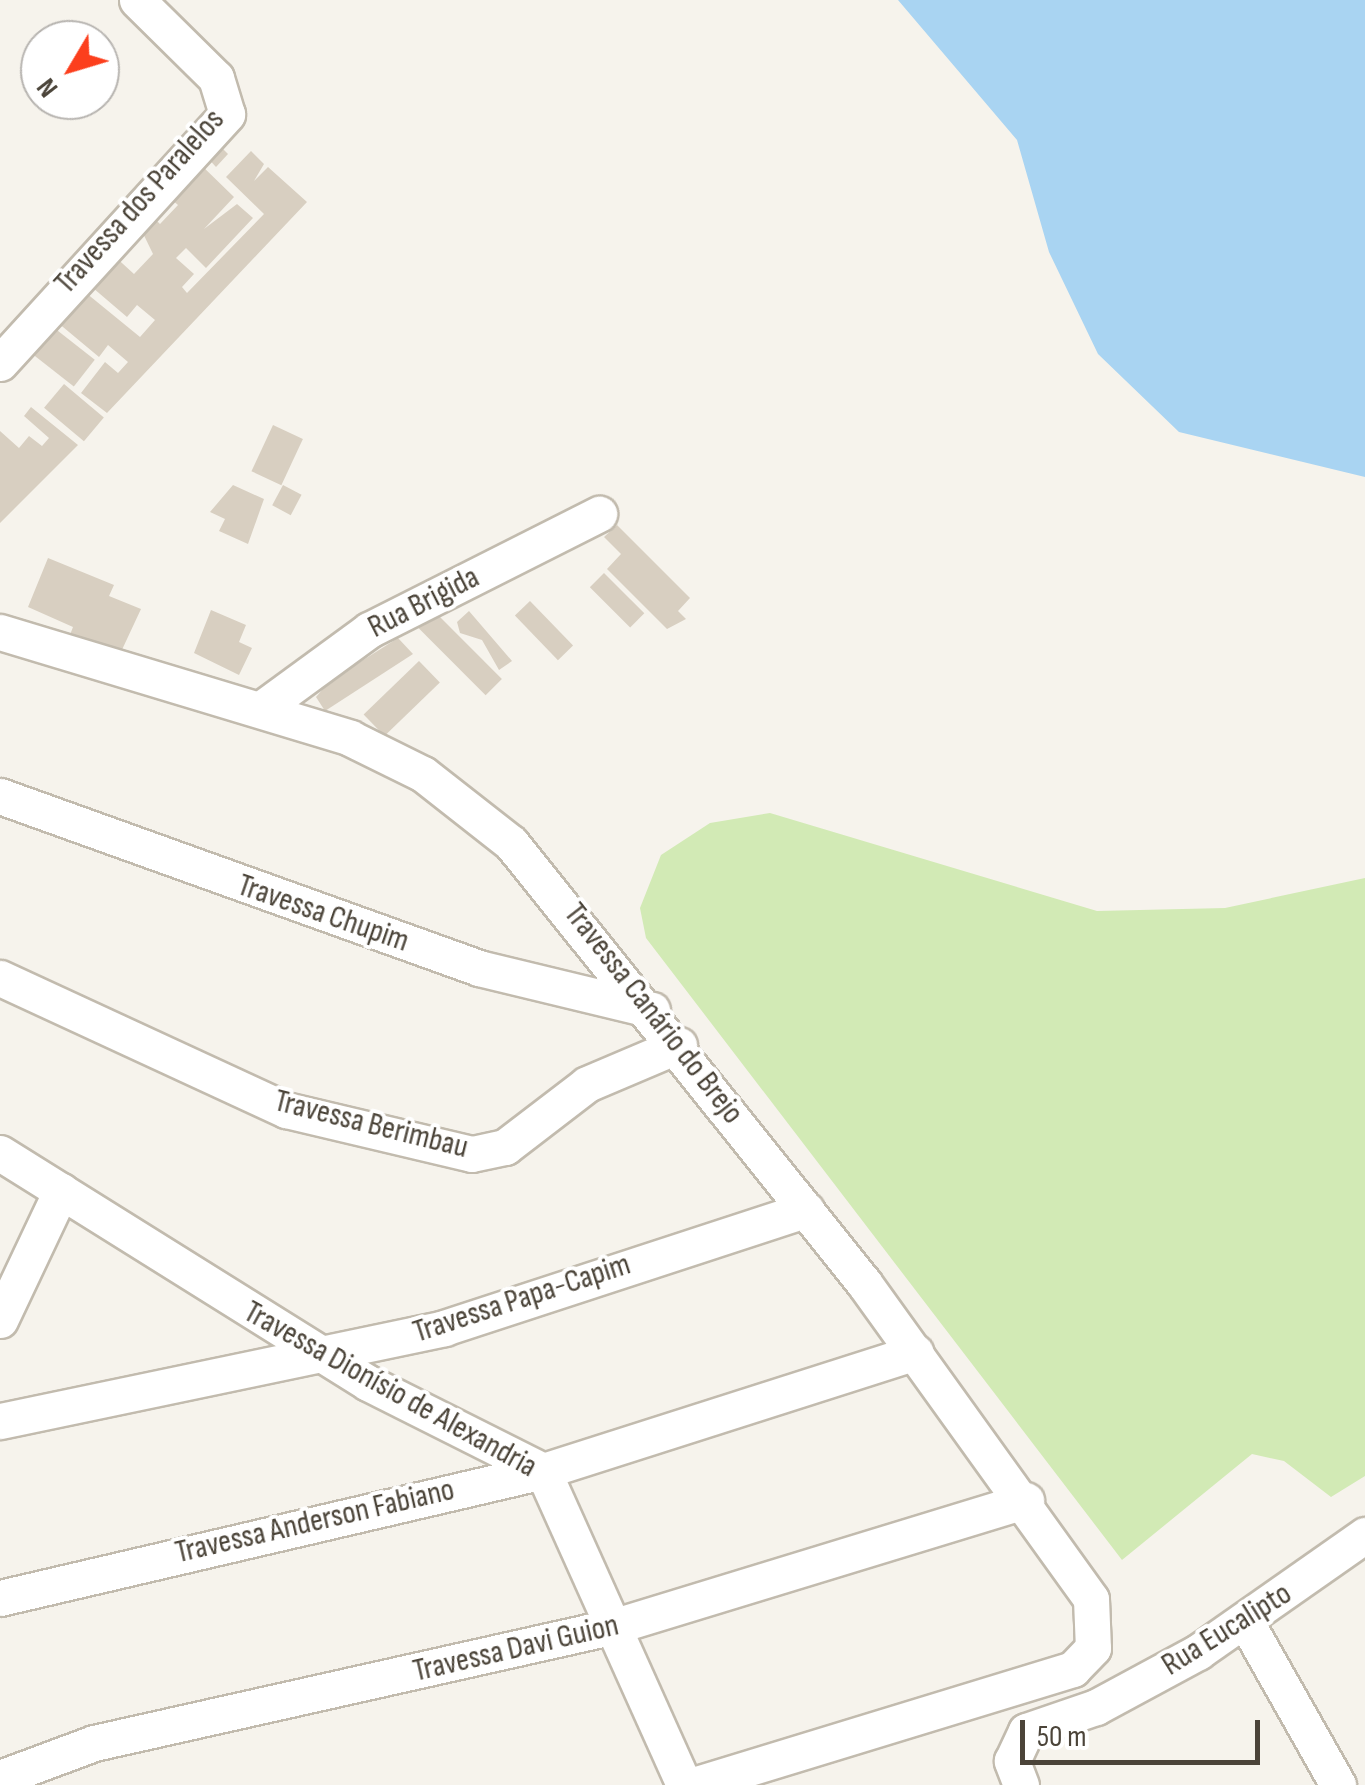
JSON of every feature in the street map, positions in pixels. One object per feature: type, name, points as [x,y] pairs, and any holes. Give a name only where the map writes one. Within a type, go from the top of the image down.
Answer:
[{"type":"street","name":"Travessa dos Paralelos","points":[[0,363],[227,114],[216,78],[137,0]]},
{"type":"street","name":"Rua Brigida","points":[[262,709],[352,640],[599,514]]},
{"type":"street","name":"Travessa Canário do Brejo","points":[[0,632],[262,709],[396,758],[460,800],[544,878],[652,1010],[1026,1500],[1091,1600],[1088,1655]]},
{"type":"street","name":"Travessa Chupim","points":[[0,796],[479,968],[652,1010]]},
{"type":"street","name":"Travessa Berimbau","points":[[0,978],[286,1110],[472,1154],[505,1147],[587,1084],[679,1045]]},
{"type":"street","name":"Travessa Dionísio de Alexandria","points":[[0,1152],[325,1356],[543,1471],[684,1785]]},
{"type":"street","points":[[0,1320],[61,1192]]},
{"type":"street","name":"Travessa Papa-Capim","points":[[0,1421],[178,1378],[325,1356],[444,1328],[806,1210]]},
{"type":"street","name":"Travessa Anderson Fabiano","points":[[0,1598],[543,1471],[915,1352]]},
{"type":"street","name":"Travessa Davi Guion","points":[[0,1778],[94,1744],[615,1626],[1026,1500]]},
{"type":"street","name":"Rua Eucalipto","points":[[1022,1785],[1012,1761],[1026,1731],[1132,1688],[1247,1624],[1365,1535]]},
{"type":"street","points":[[1247,1624],[1338,1785]]},
{"type":"street","points":[[694,1785],[1088,1655],[1132,1688]]},
{"type":"green space","points":[[770,813],[1097,911],[1225,908],[1365,878],[1365,1476],[1331,1497],[1284,1461],[1252,1454],[1122,1560],[646,938],[640,908],[661,855],[710,823]]},
{"type":"water","points":[[898,0],[1365,0],[1365,477],[1179,432],[1098,354],[1049,252],[1017,140]]},
{"type":"building","points":[[215,141],[228,154],[216,167],[204,154]]},
{"type":"building","points":[[251,151],[264,164],[254,181],[268,167],[307,202],[107,413],[81,393],[105,362],[118,373],[128,362],[108,345],[99,357],[57,322],[80,288],[140,337],[155,320],[137,305],[127,317],[86,282],[111,253],[134,274],[153,254],[138,223],[148,212],[160,224],[178,205],[165,194],[197,161],[234,197],[204,229],[237,204],[253,218],[206,268],[186,248],[176,258],[194,274],[182,287],[187,293],[264,214],[226,177]]},
{"type":"building","points":[[53,327],[95,360],[74,386],[32,354]]},
{"type":"building","points":[[64,384],[104,417],[84,441],[44,408]]},
{"type":"building","points":[[31,407],[78,445],[0,523],[0,431],[19,448],[29,436],[42,446],[49,438],[24,416]]},
{"type":"building","points":[[273,425],[303,439],[281,485],[251,471]]},
{"type":"building","points":[[233,485],[264,499],[248,544],[219,531],[225,519],[210,512]]},
{"type":"building","points":[[283,485],[302,495],[291,515],[272,505]]},
{"type":"building","points":[[617,525],[690,598],[678,611],[686,619],[667,629],[607,569],[621,554],[604,537]]},
{"type":"building","points":[[48,558],[114,585],[109,596],[141,609],[120,654],[68,640],[73,627],[28,607]]},
{"type":"building","points":[[604,573],[644,613],[630,627],[590,587]]},
{"type":"building","points":[[530,601],[573,646],[558,660],[515,616]]},
{"type":"building","points":[[211,610],[246,625],[239,642],[252,648],[239,675],[194,653]]},
{"type":"building","points":[[434,611],[502,679],[486,695],[418,627]]},
{"type":"building","points":[[469,611],[512,661],[499,670],[482,640],[460,633],[457,622]]},
{"type":"building","points":[[398,638],[413,654],[325,711],[316,697],[330,681]]},
{"type":"building","points":[[419,661],[440,683],[384,736],[364,714]]}]
